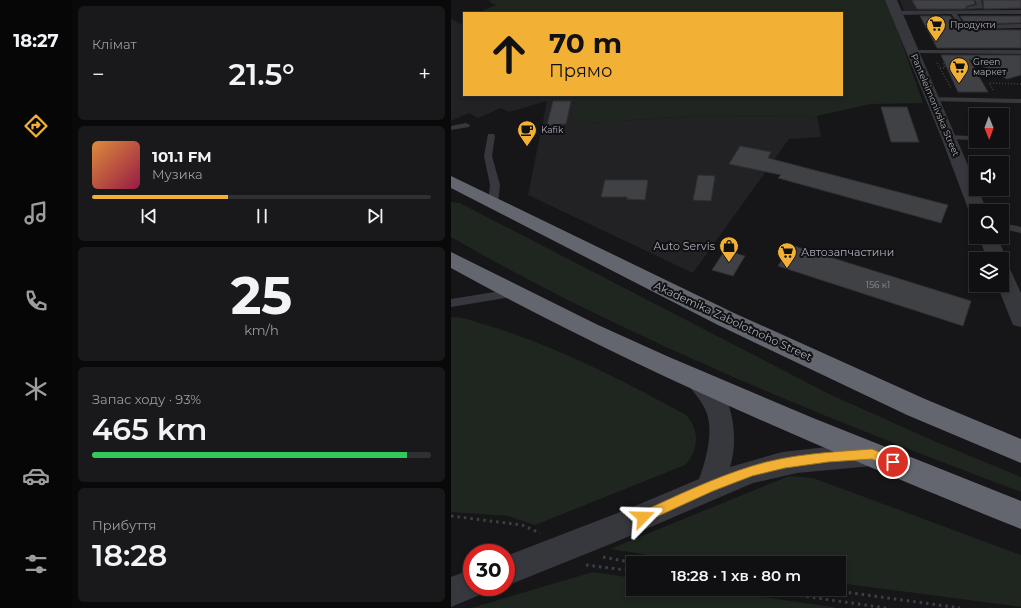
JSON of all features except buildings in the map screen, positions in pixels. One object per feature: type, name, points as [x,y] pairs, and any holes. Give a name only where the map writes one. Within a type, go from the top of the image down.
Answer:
[{"type":"highway","name":"Akademika Zabolotnoho Street","points":[[456,187],[726,319],[916,407],[1021,451]]},
{"type":"highway","points":[[451,258],[513,293],[697,380],[1021,515]]},
{"type":"street","name":"Panteleimonivska Street","points":[[894,7],[949,137],[975,204]]},
{"type":"street","points":[[1011,284],[1021,319]]},
{"type":"street","points":[[697,380],[717,406],[721,429],[720,458],[710,487]]},
{"type":"street","points":[[515,568],[752,471],[785,463],[828,457],[872,454]]},
{"type":"street","points":[[451,592],[463,587]]},
{"type":"lane","points":[[894,7],[972,8],[981,6],[978,0]]},
{"type":"lane","points":[[894,7],[953,13],[1020,14]]},
{"type":"lane","points":[[953,13],[961,24],[970,26],[1021,26]]},
{"type":"lane","points":[[913,52],[1021,52]]},
{"type":"lane","points":[[933,99],[1021,101]]},
{"type":"lane","points":[[451,128],[466,125]]},
{"type":"lane","points":[[491,136],[488,156],[495,185],[493,204]]},
{"type":"lane","points":[[949,137],[969,138]]},
{"type":"lane","points":[[1009,227],[1021,230]]},
{"type":"lane","points":[[451,303],[513,293]]},
{"type":"path","points":[[937,63],[951,89]]},
{"type":"path","points":[[451,516],[522,525],[573,545]]},
{"type":"path","points":[[846,592],[960,608]]},
{"type":"path","points":[[803,596],[886,608]]},
{"type":"shaded area","points":[[491,0],[887,0],[923,103],[871,104],[817,116],[702,115],[589,123],[572,116],[576,100],[547,100],[549,96],[843,96],[843,12],[479,12],[496,5],[489,2]]},
{"type":"shaded area","points":[[900,0],[1021,0],[1021,9],[904,11]]},
{"type":"shaded area","points":[[451,19],[463,25],[463,96],[549,96],[548,100],[576,100],[589,123],[702,115],[817,116],[821,137],[789,139],[693,273],[528,195],[547,101],[509,112],[501,108],[478,118],[469,113],[451,121]]},
{"type":"shaded area","points":[[451,202],[460,203],[829,394],[934,441],[1021,477],[1021,492],[875,436],[731,376],[659,344],[519,275],[451,237]]},
{"type":"shaded area","points":[[451,317],[460,317],[512,333],[563,353],[638,389],[686,415],[691,421],[696,433],[695,447],[690,459],[685,465],[535,525],[508,516],[451,512]]},
{"type":"shaded area","points":[[789,476],[813,478],[1021,555],[1021,607],[846,584],[846,556],[655,556],[610,549]]},
{"type":"shaded area","points":[[593,572],[626,577],[626,596],[756,596],[839,608],[471,608]]},
{"type":"place","name":"Продукти","points":[[936,42]]},
{"type":"place","name":"Green маркет","points":[[959,84]]},
{"type":"place","name":"Kafik","points":[[527,147]]},
{"type":"place","name":"Auto Servis","points":[[729,263]]},
{"type":"place","name":"Автозапчастини","points":[[787,269]]},
{"type":"route","points":[[643,517],[710,487],[752,471],[785,463],[828,457],[872,454],[893,462]]}]
